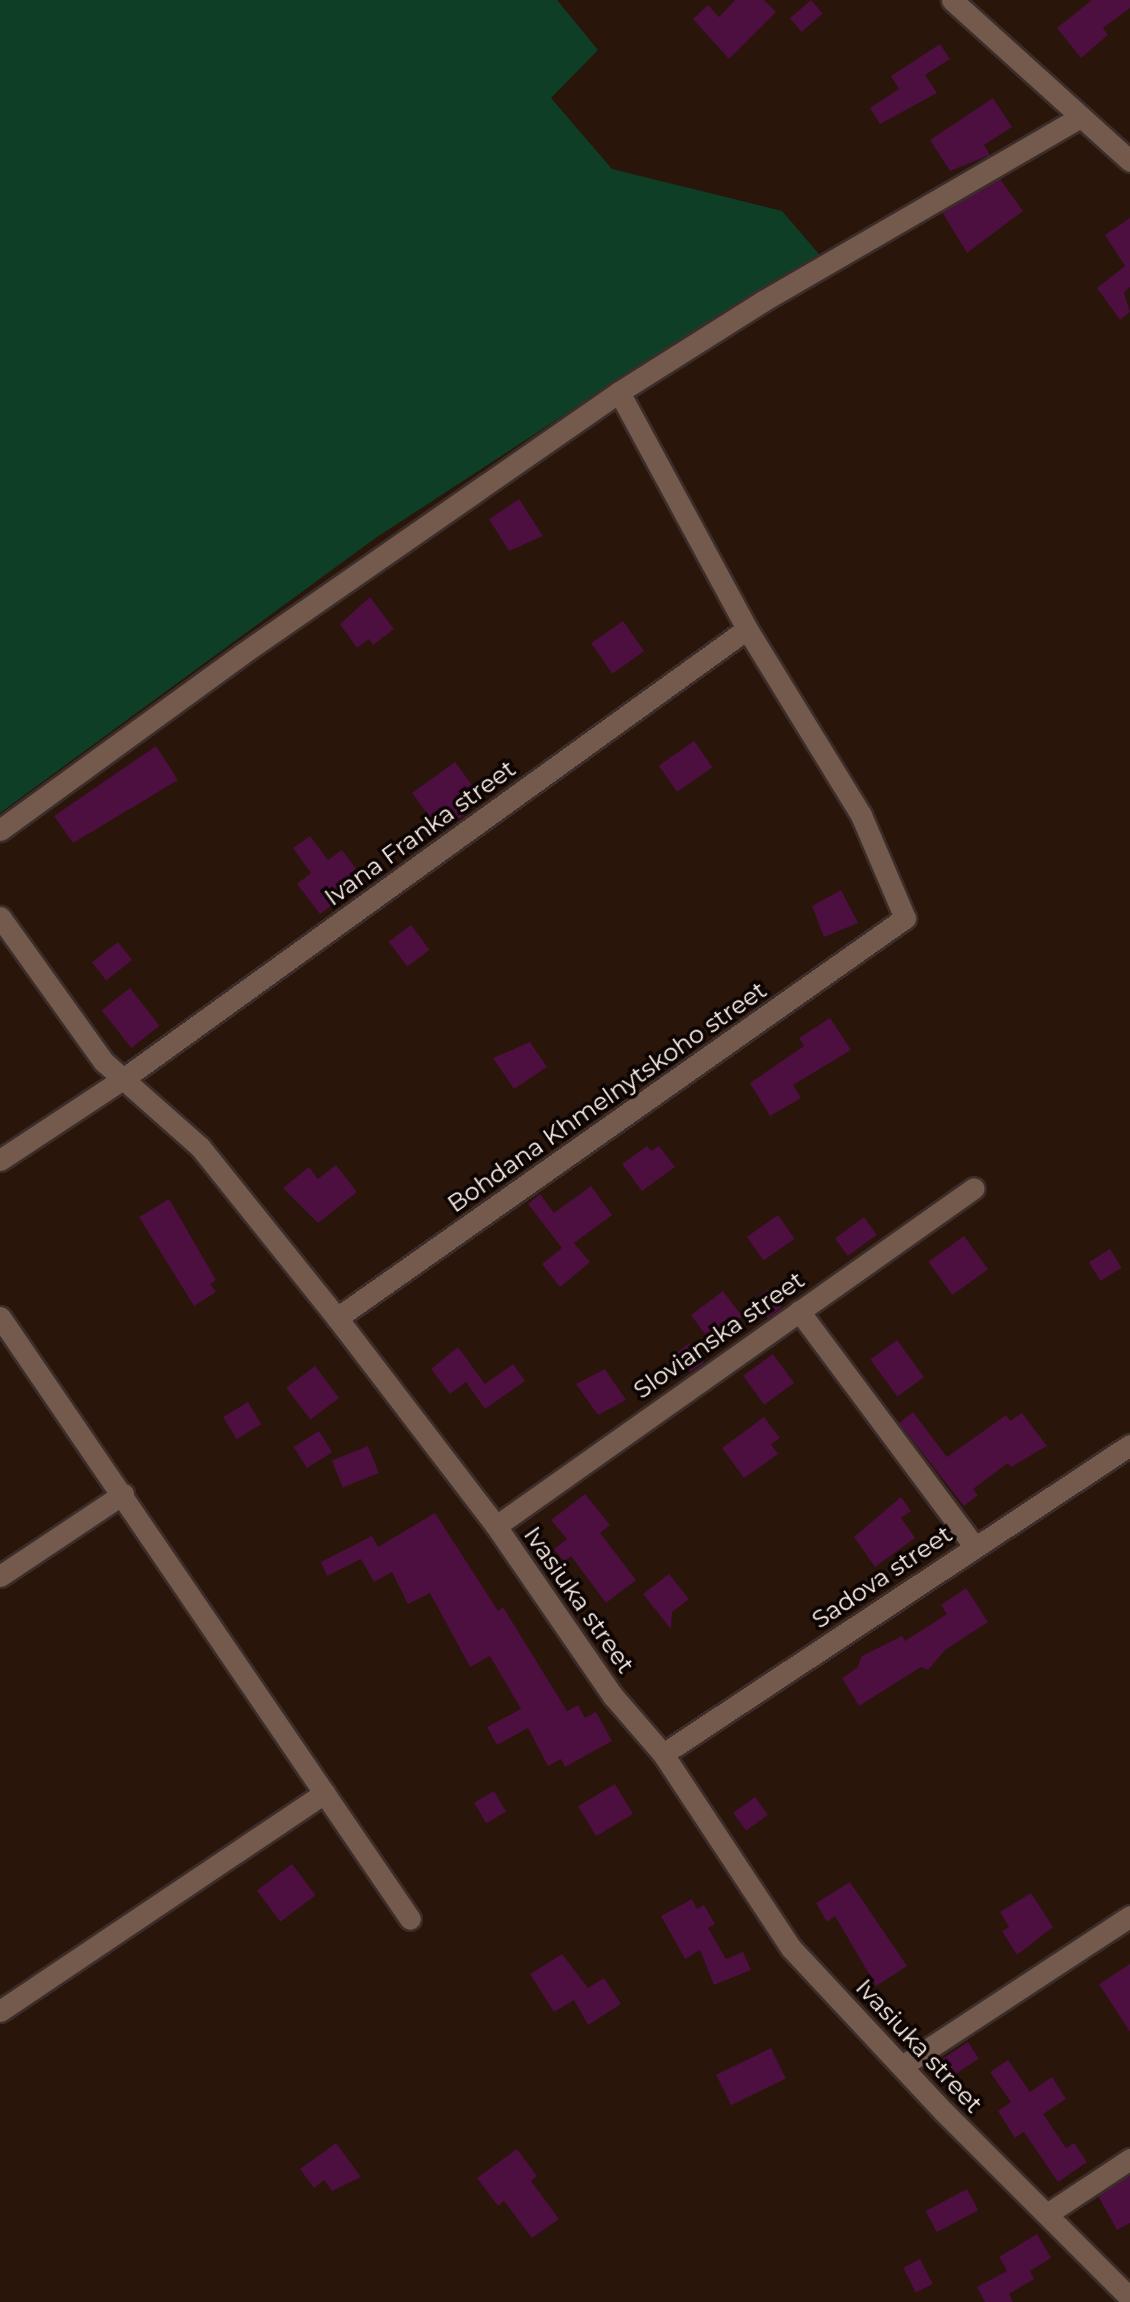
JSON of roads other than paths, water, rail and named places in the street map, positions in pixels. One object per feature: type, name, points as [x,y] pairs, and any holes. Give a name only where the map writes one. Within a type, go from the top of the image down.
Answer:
[{"type":"street","points":[[953,0],[1130,161]]},
{"type":"street","points":[[0,830],[242,653],[619,392],[763,301],[1081,117]]},
{"type":"street","points":[[619,392],[747,629]]},
{"type":"street","name":"Bohdana Khmelnytskoho street","points":[[338,1318],[905,918],[861,815],[747,629]]},
{"type":"street","name":"Ivana Franka street","points":[[0,1160],[123,1079],[747,629]]},
{"type":"street","name":"Ivasiuka street","points":[[0,917],[104,1062],[200,1147],[338,1318],[496,1525],[613,1696],[663,1754],[791,1948],[902,2066],[1130,2298]]},
{"type":"street","name":"Slovianska street","points":[[496,1525],[974,1188]]},
{"type":"street","points":[[799,1311],[975,1547]]},
{"type":"street","points":[[0,1317],[410,1919]]},
{"type":"street","name":"Sadova street","points":[[663,1754],[1130,1445]]},
{"type":"street","points":[[0,1576],[122,1494]]},
{"type":"street","points":[[0,2011],[325,1793]]},
{"type":"street","points":[[902,2066],[1130,1916]]},
{"type":"street","points":[[1047,2214],[1130,2159]]}]
